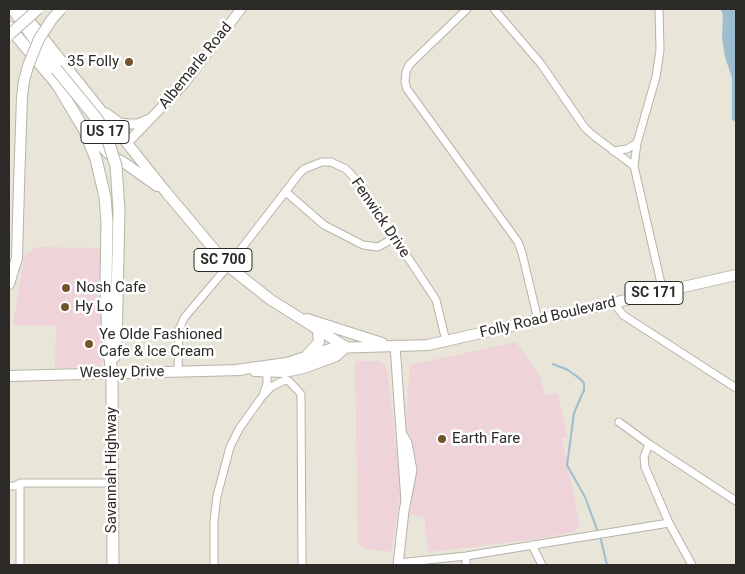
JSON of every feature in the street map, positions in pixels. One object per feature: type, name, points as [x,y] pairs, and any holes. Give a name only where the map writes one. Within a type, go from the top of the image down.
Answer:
[{"type":"highway","name":"Savannah Highway","points":[[13,9],[56,69],[97,119],[106,134],[116,166],[119,210],[116,347],[112,374]]},
{"type":"highway","name":"Savannah Highway","points":[[9,27],[57,84],[85,131],[96,159],[105,197],[108,344],[112,374],[113,565]]},
{"type":"main road","name":"Folly Road Boulevard","points":[[20,9],[166,192],[228,266],[271,300],[346,348],[391,345],[416,346],[446,341],[736,275]]},
{"type":"main road","points":[[9,35],[38,9]]},
{"type":"main road","points":[[9,284],[17,258],[24,81],[39,40],[52,19],[62,9]]},
{"type":"main road","name":"Folly Road Boulevard","points":[[85,131],[103,150],[166,192]]},
{"type":"main road","points":[[103,150],[119,148],[128,142]]},
{"type":"main road","name":"Folly Road Boulevard","points":[[292,314],[391,345]]},
{"type":"main road","points":[[302,359],[312,352],[319,342],[318,331]]},
{"type":"main road","name":"Wesley Drive","points":[[236,370],[302,359],[333,348],[346,348]]},
{"type":"main road","name":"Wesley Drive","points":[[9,376],[236,370],[285,372],[304,368],[336,356],[346,348]]},
{"type":"street","name":"Albemarle Road","points":[[128,142],[183,85],[241,9]]},
{"type":"street","points":[[467,9],[414,60],[406,72],[405,82],[407,89],[518,242],[538,320]]},
{"type":"street","points":[[494,9],[540,64],[586,128],[634,166]]},
{"type":"street","points":[[659,9],[660,50],[637,143],[634,166],[663,292]]},
{"type":"street","points":[[102,111],[120,123],[138,124],[154,117]]},
{"type":"street","points":[[613,151],[627,149],[637,143]]},
{"type":"street","name":"Fenwick Drive","points":[[178,372],[179,330],[184,318],[228,266],[304,169],[312,165],[331,162],[346,169],[359,183],[436,300],[446,341]]},
{"type":"street","points":[[286,192],[324,225],[362,245],[378,247],[394,238]]},
{"type":"street","points":[[613,302],[623,315],[736,388]]},
{"type":"street","points":[[391,345],[402,434],[401,444],[406,501]]},
{"type":"street","points":[[261,398],[267,384],[267,375],[264,372]]},
{"type":"street","points":[[214,565],[214,522],[217,496],[230,447],[239,429],[261,398],[271,387],[285,380],[290,381],[301,394],[302,565]]},
{"type":"street","points":[[619,422],[736,501]]},
{"type":"street","points":[[402,434],[407,443],[412,470],[398,564],[466,556],[669,522]]},
{"type":"street","points":[[649,444],[644,457],[645,467],[669,522],[692,565]]},
{"type":"street","points":[[9,486],[20,483],[112,483]]},
{"type":"street","points":[[20,483],[20,565]]},
{"type":"street","points":[[532,545],[542,565]]},
{"type":"street","points":[[466,556],[466,565]]},
{"type":"shaded area","points":[[37,247],[97,248],[102,252],[105,359],[99,367],[55,368],[56,326],[13,325],[24,257]]},
{"type":"shaded area","points":[[516,342],[539,374],[545,395],[557,393],[568,437],[562,438],[580,526],[573,532],[537,539],[430,552],[428,549],[425,518],[410,514],[415,458],[411,436],[405,429],[410,365]]},
{"type":"shaded area","points":[[355,361],[379,361],[385,365],[388,374],[401,490],[391,552],[364,549],[358,542]]},
{"type":"water","points":[[721,9],[736,9],[736,122],[732,120],[732,78],[725,57]]},
{"type":"waterway","points":[[553,364],[568,370],[584,383],[584,390],[574,413],[567,465],[585,497],[598,532]]},
{"type":"waterway","points":[[600,536],[607,565]]},
{"type":"place","name":"35 Folly","points":[[129,62]]},
{"type":"place","name":"Nosh Cafe","points":[[66,288]]},
{"type":"place","name":"Hy Lo","points":[[65,307]]},
{"type":"place","name":"Ye Olde Fashioned Cafe & Ice Cream","points":[[89,344]]},
{"type":"place","name":"Earth Fare","points":[[442,439]]}]
